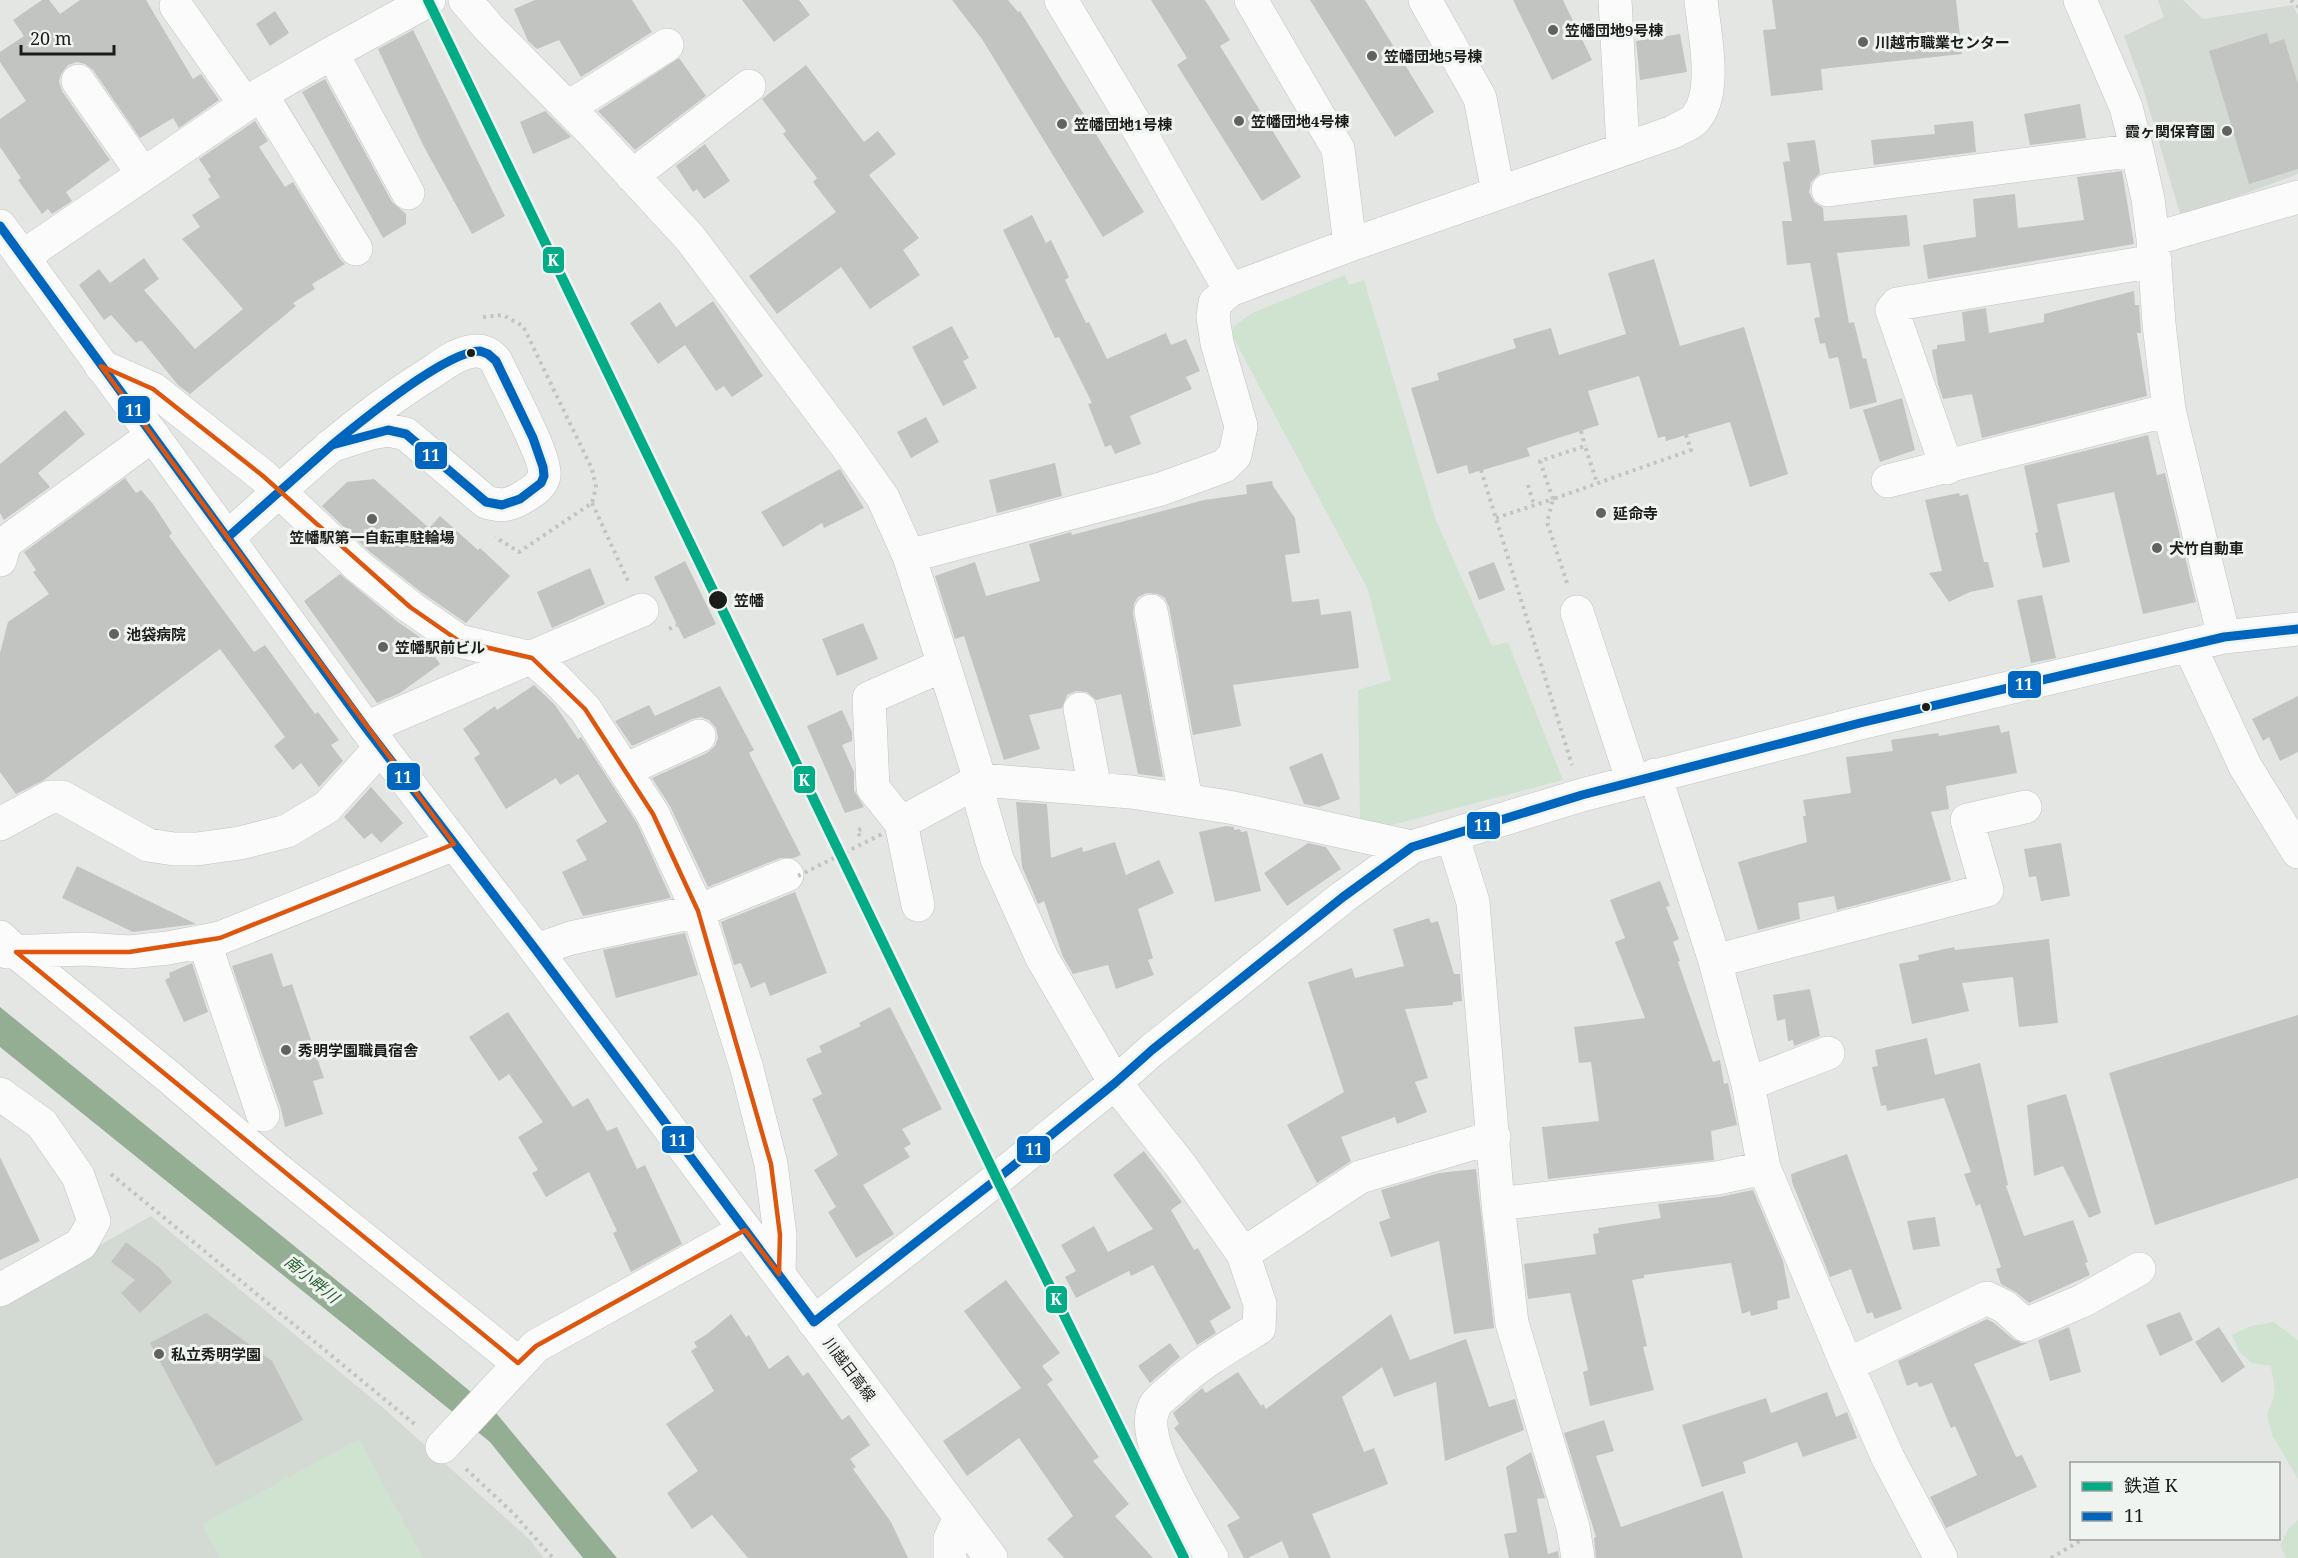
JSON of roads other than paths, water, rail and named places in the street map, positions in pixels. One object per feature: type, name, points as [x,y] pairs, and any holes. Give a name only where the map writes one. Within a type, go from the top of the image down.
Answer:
[{"type":"street","points":[[26,260],[37,247],[253,99],[429,0]]},
{"type":"street","points":[[465,0],[690,238],[883,498],[909,556],[944,665],[980,780],[981,803],[997,859],[1041,958],[1115,1083],[1180,1166],[1243,1254],[1260,1304],[1259,1328],[1194,1368],[1156,1404],[1151,1416],[1152,1439],[1169,1481],[1212,1558]]},
{"type":"street","points":[[1061,0],[1230,290]]},
{"type":"street","points":[[1251,0],[1338,149],[1350,244]]},
{"type":"street","points":[[1425,0],[1480,98],[1498,192]]},
{"type":"street","points":[[1615,0],[1623,147]]},
{"type":"street","points":[[909,556],[1138,495],[1224,466],[1235,455],[1241,426],[1221,360],[1213,317],[1215,303],[1230,290],[1350,244],[1623,147],[1673,132],[1694,120],[1702,105],[1709,80],[1701,0]]},
{"type":"street","points":[[2080,0],[2126,107],[2137,150],[2148,199],[2169,410],[2224,637]]},
{"type":"street","points":[[176,6],[253,99],[356,249]]},
{"type":"street","points":[[568,107],[667,45]]},
{"type":"street","points":[[332,53],[408,193]]},
{"type":"street","points":[[78,81],[143,174]]},
{"type":"street","points":[[632,176],[749,86]]},
{"type":"street","points":[[1828,190],[2137,150]]},
{"type":"street","points":[[1947,468],[1892,310],[1898,304],[2154,250],[2298,197]]},
{"type":"street","name":"川越日高線","points":[[0,226],[374,738],[536,950],[991,1558]]},
{"type":"street","points":[[226,538],[330,446],[396,394],[466,353],[484,352],[490,354],[496,361],[540,455],[544,474],[541,484],[535,490],[512,504],[500,506],[486,502],[406,434],[388,430],[330,446]]},
{"type":"street","points":[[101,366],[153,389],[280,491],[358,566],[410,607],[459,641],[532,658],[585,709],[653,814],[698,911],[747,1069],[771,1164],[780,1235],[779,1274]]},
{"type":"street","points":[[1888,482],[2169,410]]},
{"type":"street","points":[[0,560],[5,543],[153,435]]},
{"type":"street","points":[[0,824],[50,797],[62,797],[148,845],[174,849],[197,849],[240,843],[287,831],[327,807],[374,738],[532,658],[642,610]]},
{"type":"street","points":[[1151,611],[1186,800]]},
{"type":"street","points":[[1577,612],[1715,961],[1748,1084],[1764,1168],[1888,1458],[1941,1558]]},
{"type":"street","points":[[814,1322],[1115,1083],[1152,1050],[1343,897],[1412,847],[1582,795],[1860,723],[2224,637],[2298,629]]},
{"type":"street","points":[[2189,645],[2245,766],[2298,852]]},
{"type":"street","points":[[918,905],[892,829],[873,788],[869,698],[944,665]]},
{"type":"street","points":[[1080,709],[1095,789]]},
{"type":"street","points":[[625,770],[699,736]]},
{"type":"street","points":[[892,829],[980,780],[1095,789],[1186,800],[1229,807],[1412,847]]},
{"type":"street","points":[[1715,961],[1986,890],[1967,820],[2025,807]]},
{"type":"street","points":[[1452,835],[1473,902],[1498,1204],[1512,1323],[1574,1527],[1578,1558]]},
{"type":"street","points":[[4,948],[129,952],[220,938],[454,844]]},
{"type":"street","points":[[536,950],[571,938],[698,911],[793,876]]},
{"type":"street","points":[[204,941],[263,1115]]},
{"type":"street","points":[[4,948],[169,1077],[266,1160],[518,1364]]},
{"type":"street","points":[[1748,1084],[1828,1053]]},
{"type":"street","points":[[0,1094],[42,1124],[78,1176],[94,1221],[81,1245],[0,1290]]},
{"type":"street","points":[[1243,1254],[1360,1177],[1494,1137]]},
{"type":"street","points":[[1498,1204],[1717,1178],[1764,1168]]},
{"type":"street","points":[[442,1447],[536,1346],[745,1230]]},
{"type":"street","points":[[1847,1365],[1988,1298],[2005,1307],[2025,1325],[2082,1301],[2139,1269]]},
{"type":"street","points":[[950,1558],[950,1539],[960,1517]]},
{"type":"water","name":"南小畔川","points":[[0,1007],[496,1413],[617,1558],[583,1558],[490,1442],[0,1047]]},
{"type":"rail line","name":"K","points":[[428,0],[997,1179],[1184,1558]]},
{"type":"place","name":"笠幡団地9号棟","points":[[1553,30]]},
{"type":"place","name":"川越市職業センター","points":[[1863,42]]},
{"type":"place","name":"笠幡団地5号棟","points":[[1372,56]]},
{"type":"place","name":"笠幡団地4号棟","points":[[1239,121]]},
{"type":"place","name":"笠幡団地1号棟","points":[[1062,124]]},
{"type":"place","name":"霞ヶ関保育園","points":[[2227,131]]},
{"type":"place","name":"延命寺","points":[[1601,513]]},
{"type":"place","name":"笠幡駅第一自転車駐輪場","points":[[372,519]]},
{"type":"place","name":"犬竹自動車","points":[[2157,548]]},
{"type":"place","name":"笠幡","points":[[718,600]]},
{"type":"place","name":"池袋病院","points":[[114,634]]},
{"type":"place","name":"笠幡駅前ビル","points":[[383,647]]},
{"type":"place","name":"秀明学園職員宿舎","points":[[286,1050]]},
{"type":"place","name":"私立秀明学園","points":[[159,1354]]}]
